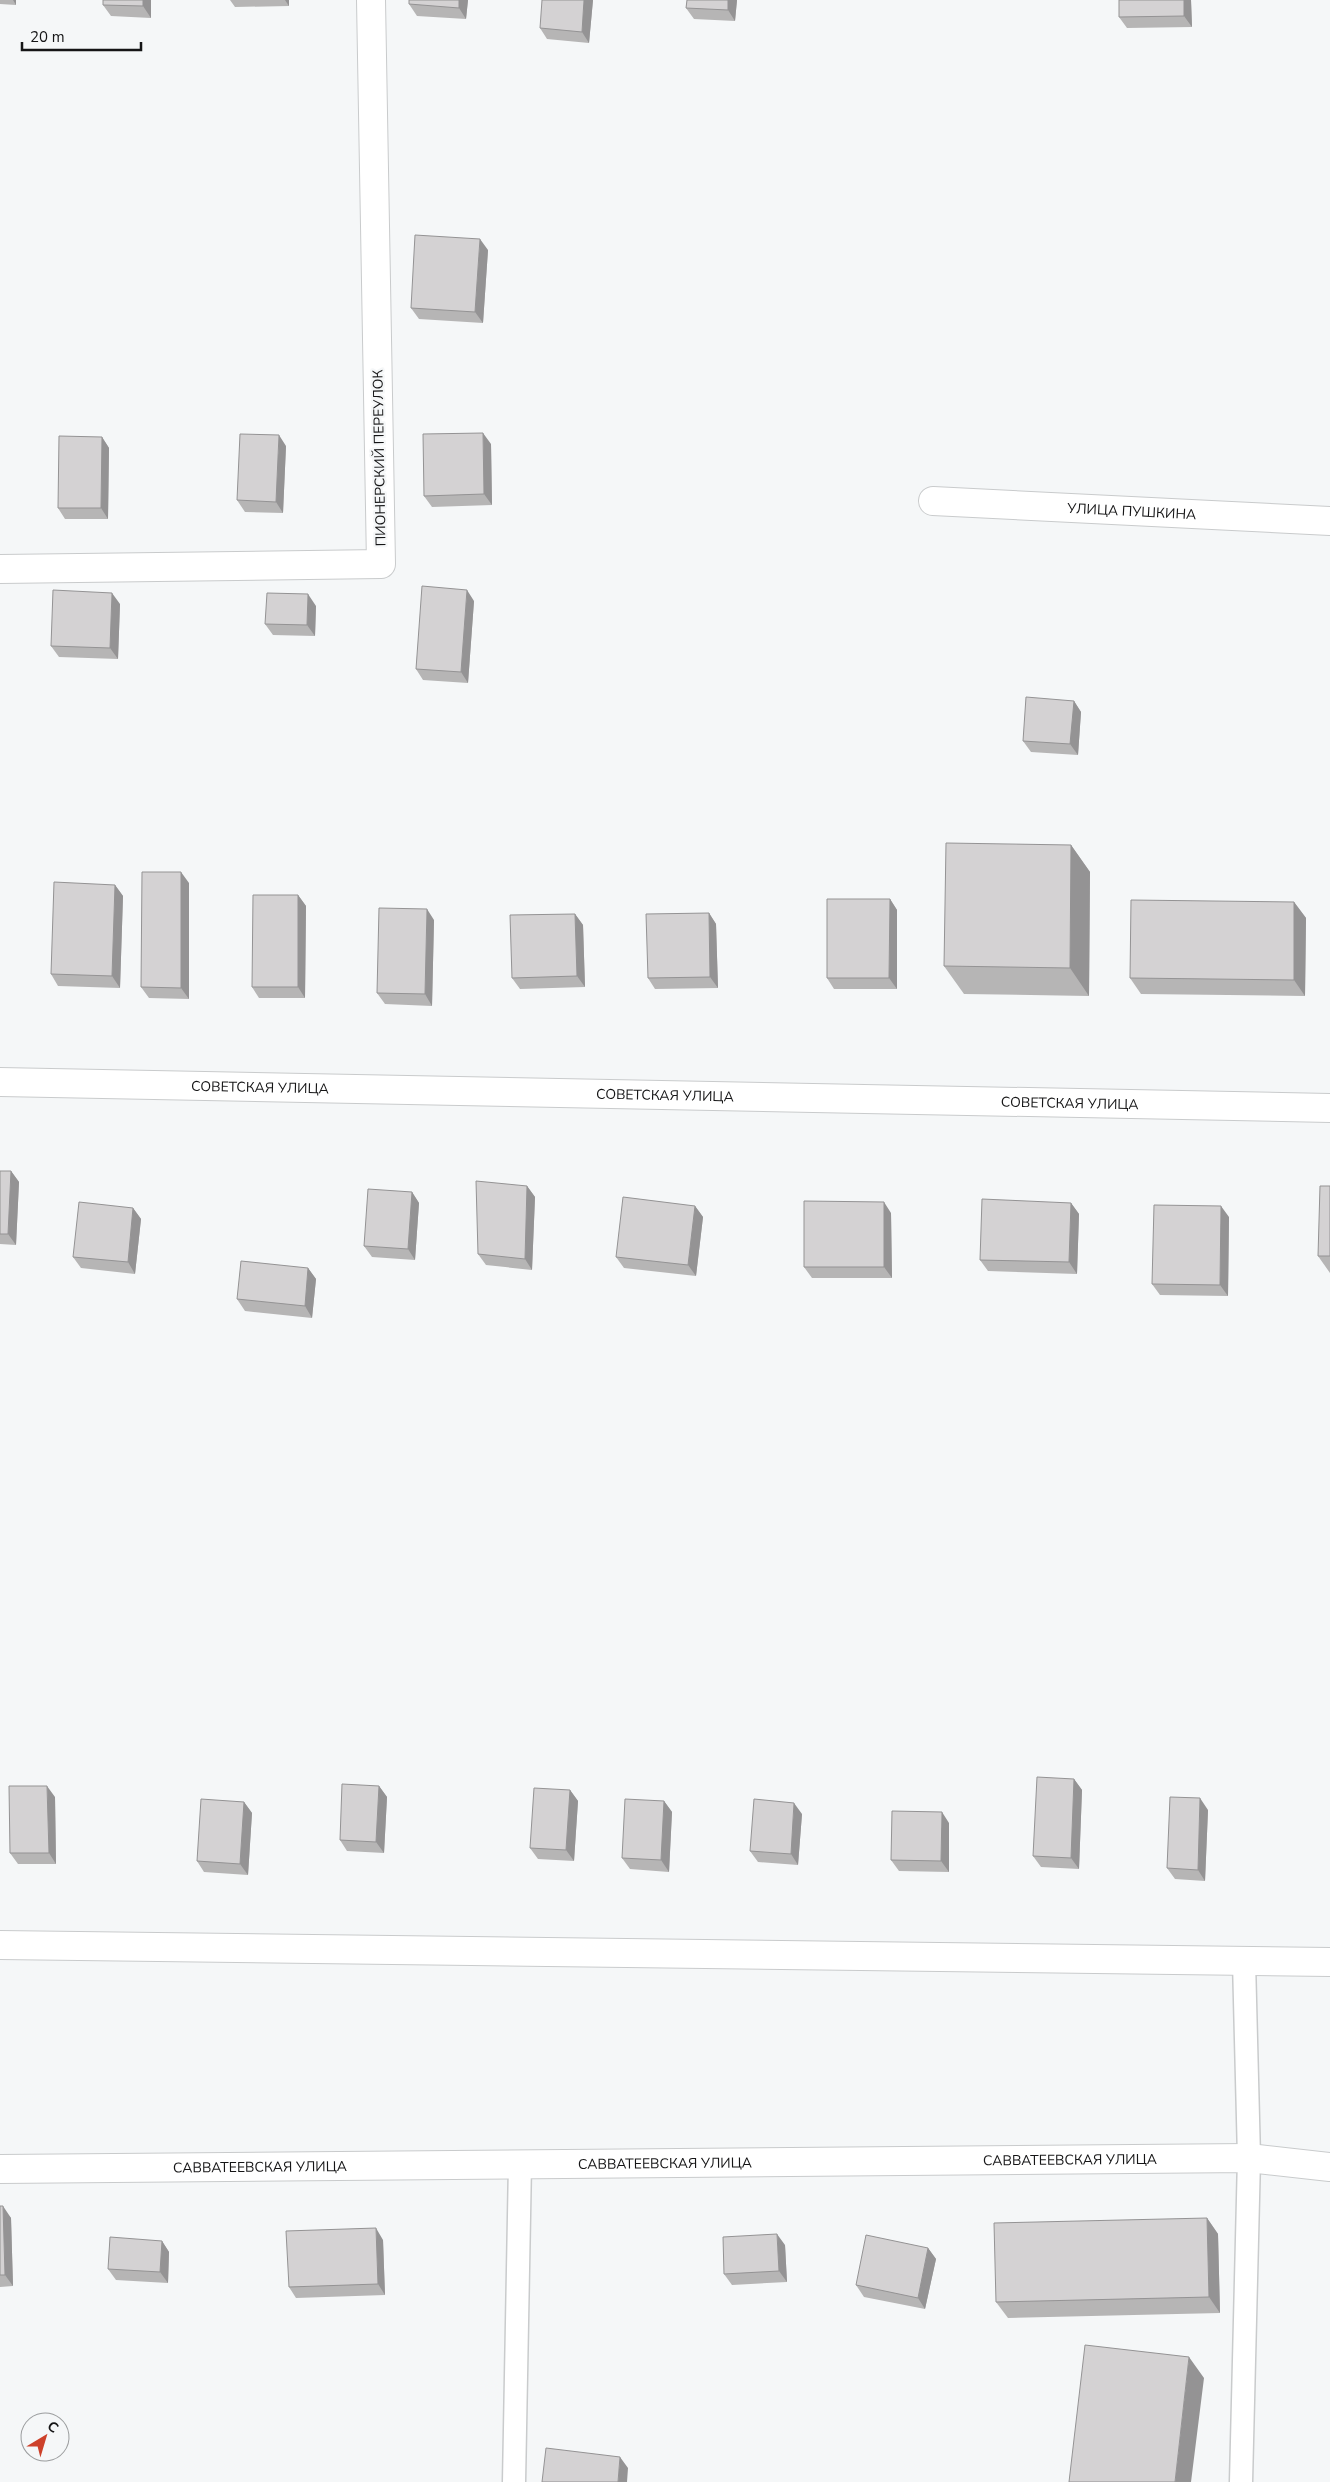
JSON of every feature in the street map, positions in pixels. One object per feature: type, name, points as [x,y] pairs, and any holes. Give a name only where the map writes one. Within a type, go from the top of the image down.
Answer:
[{"type":"street","name":"ПИОНЕРСКИЙ ПЕРЕУЛОК","points":[[0,569],[381,564],[371,0]]},
{"type":"street","name":"УЛИЦА ПУШКИНА","points":[[933,500],[1330,522]]},
{"type":"street","name":"СОВЕТСКАЯ УЛИЦА","points":[[0,1082],[1330,1108]]},
{"type":"street","points":[[0,1945],[1330,1962]]},
{"type":"street","name":"САВВАТЕЕВСКАЯ УЛИЦА","points":[[0,2169],[520,2162],[1249,2158],[1330,2167]]},
{"type":"lane","points":[[1241,2482],[1249,2158],[1244,1961]]},
{"type":"lane","points":[[514,2482],[520,2162]]},
{"type":"building","points":[[103,0],[143,0],[143,6],[103,5]]},
{"type":"building","points":[[409,0],[459,0],[459,8],[409,4]]},
{"type":"building","points":[[542,0],[584,0],[582,32],[540,28]]},
{"type":"building","points":[[687,0],[728,0],[728,10],[686,8]]},
{"type":"building","points":[[1119,0],[1184,0],[1184,16],[1119,17]]},
{"type":"building","points":[[415,235],[480,239],[475,312],[411,308]]},
{"type":"building","points":[[483,433],[484,494],[424,496],[423,434]]},
{"type":"building","points":[[240,434],[279,435],[276,502],[237,500]]},
{"type":"building","points":[[59,436],[102,437],[101,508],[58,508]]},
{"type":"building","points":[[422,586],[467,590],[461,672],[416,669]]},
{"type":"building","points":[[53,590],[112,593],[110,648],[51,646]]},
{"type":"building","points":[[267,593],[308,594],[307,625],[265,624]]},
{"type":"building","points":[[1026,697],[1074,701],[1070,744],[1023,741]]},
{"type":"building","points":[[946,843],[1071,845],[1070,968],[944,966]]},
{"type":"building","points":[[142,872],[181,872],[181,988],[141,987]]},
{"type":"building","points":[[54,882],[115,885],[112,976],[51,974]]},
{"type":"building","points":[[253,895],[298,895],[298,987],[252,987]]},
{"type":"building","points":[[827,899],[890,899],[889,978],[827,978]]},
{"type":"building","points":[[1131,900],[1294,902],[1294,980],[1130,978]]},
{"type":"building","points":[[379,908],[427,909],[425,994],[377,993]]},
{"type":"building","points":[[709,913],[710,977],[648,978],[646,914]]},
{"type":"building","points":[[575,914],[577,976],[512,978],[510,915]]},
{"type":"building","points":[[0,1171],[11,1171],[8,1234],[0,1234]]},
{"type":"building","points":[[476,1181],[527,1186],[525,1259],[478,1254]]},
{"type":"building","points":[[1320,1186],[1330,1186],[1330,1256],[1318,1256]]},
{"type":"building","points":[[368,1189],[412,1192],[408,1249],[364,1246]]},
{"type":"building","points":[[623,1197],[695,1206],[688,1265],[616,1257]]},
{"type":"building","points":[[982,1199],[1071,1203],[1069,1262],[980,1260]]},
{"type":"building","points":[[804,1201],[884,1202],[884,1267],[804,1267]]},
{"type":"building","points":[[79,1202],[133,1208],[128,1262],[73,1257]]},
{"type":"building","points":[[1154,1205],[1221,1206],[1220,1285],[1152,1284]]},
{"type":"building","points":[[241,1261],[308,1268],[305,1306],[237,1299]]},
{"type":"building","points":[[1037,1777],[1074,1779],[1071,1858],[1033,1856]]},
{"type":"building","points":[[342,1784],[379,1786],[376,1842],[340,1840]]},
{"type":"building","points":[[9,1786],[47,1786],[49,1853],[10,1853]]},
{"type":"building","points":[[534,1788],[570,1790],[566,1850],[530,1848]]},
{"type":"building","points":[[1170,1797],[1200,1798],[1198,1870],[1167,1868]]},
{"type":"building","points":[[201,1799],[244,1802],[240,1864],[197,1861]]},
{"type":"building","points":[[625,1799],[664,1801],[661,1860],[622,1858]]},
{"type":"building","points":[[754,1799],[794,1803],[791,1854],[750,1851]]},
{"type":"building","points":[[892,1811],[942,1812],[941,1861],[891,1860]]},
{"type":"building","points":[[0,2206],[3,2206],[5,2275],[0,2275]]},
{"type":"building","points":[[1207,2218],[1209,2297],[996,2302],[994,2223]]},
{"type":"building","points":[[376,2228],[378,2284],[289,2287],[286,2231]]},
{"type":"building","points":[[777,2234],[779,2271],[724,2274],[723,2237]]},
{"type":"building","points":[[866,2235],[928,2248],[918,2298],[856,2285]]},
{"type":"building","points":[[110,2237],[162,2241],[160,2272],[108,2269]]},
{"type":"building","points":[[1085,2345],[1189,2357],[1175,2482],[1069,2482]]},
{"type":"building","points":[[546,2448],[620,2457],[618,2482],[542,2482]]}]
